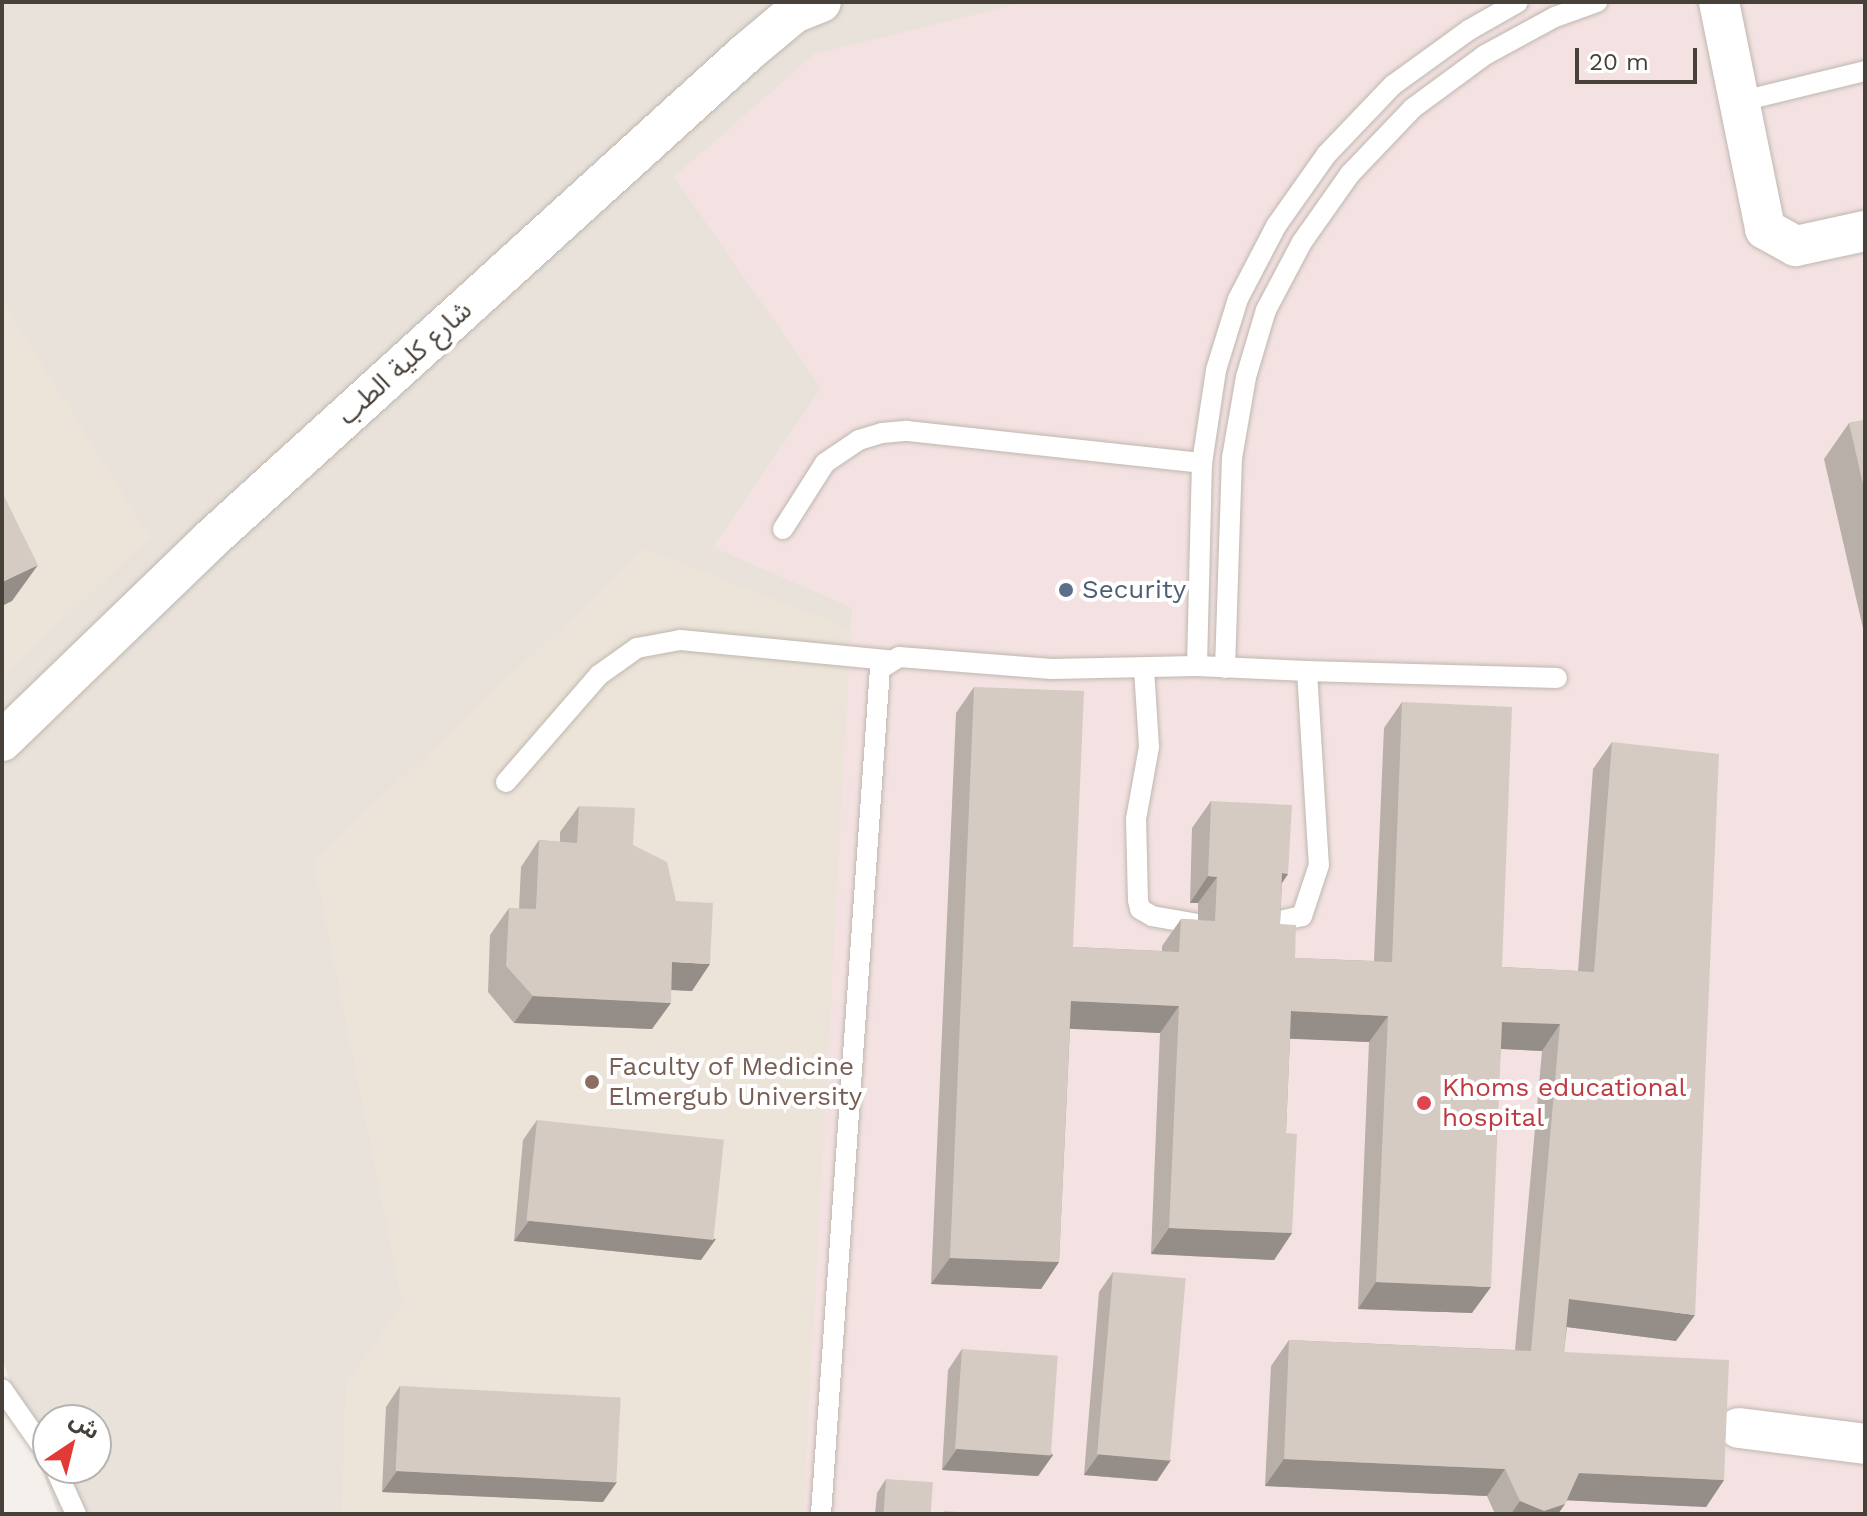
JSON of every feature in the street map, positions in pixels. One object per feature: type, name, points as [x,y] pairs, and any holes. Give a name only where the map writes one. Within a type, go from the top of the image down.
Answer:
[{"type":"street","name":"شارع كلية الطب","points":[[2,741],[210,540],[745,54],[794,13],[821,2]]},
{"type":"street","points":[[1719,2],[1765,229],[1796,246],[1865,231]]},
{"type":"street","points":[[1739,1428],[1865,1444]]},
{"type":"lane","points":[[1197,666],[1202,463],[1216,370],[1238,299],[1276,226],[1326,155],[1393,85],[1469,30],[1518,2]]},
{"type":"lane","points":[[1225,668],[1232,458],[1246,377],[1266,310],[1302,242],[1350,174],[1413,108],[1485,55],[1555,17],[1597,2]]},
{"type":"lane","points":[[1738,102],[1865,71]]},
{"type":"lane","points":[[783,529],[825,463],[859,440],[882,433],[907,431],[1202,463]]},
{"type":"lane","points":[[506,782],[599,675],[637,648],[680,640],[889,660],[1557,678]]},
{"type":"lane","points":[[821,1514],[876,684],[889,660]]},
{"type":"lane","points":[[1144,669],[1149,747],[1136,819],[1138,900],[1140,909],[1152,916],[1198,924]]},
{"type":"lane","points":[[1262,925],[1302,916],[1319,865],[1307,671]]},
{"type":"lane","points":[[2,1389],[32,1432]]},
{"type":"lane","points":[[62,1484],[76,1514]]},
{"type":"shaded area","points":[[2,2],[1865,2],[1865,1514],[58,1514],[47,1484],[112,1484],[112,1404],[32,1404],[32,1442],[2,1359]]},
{"type":"shaded area","points":[[1026,2],[1865,2],[1865,1514],[803,1514],[852,608],[713,547],[821,388],[674,177],[814,54]]},
{"type":"shaded area","points":[[2,301],[150,537],[2,678]]},
{"type":"shaded area","name":"Faculty of Medicine Elmergub University","points":[[645,549],[851,629],[803,1514],[341,1514],[346,1385],[402,1304],[314,860]]},
{"type":"building","points":[[1865,420],[1865,493],[1849,423]]},
{"type":"building","points":[[2,492],[38,565],[2,582]]},
{"type":"building","name":"Khoms educational hospital","points":[[974,687],[1084,691],[1073,947],[1179,952],[1181,919],[1215,921],[1217,877],[1208,876],[1211,801],[1292,805],[1288,874],[1282,873],[1280,924],[1296,925],[1295,958],[1392,962],[1402,702],[1512,707],[1502,967],[1594,972],[1612,742],[1719,754],[1695,1315],[1569,1299],[1564,1352],[1729,1360],[1724,1480],[1579,1473],[1565,1504],[1544,1511],[1520,1501],[1505,1469],[1284,1459],[1289,1340],[1531,1351],[1560,1024],[1502,1022],[1491,1287],[1376,1282],[1388,1016],[1291,1011],[1286,1133],[1297,1134],[1292,1233],[1169,1228],[1179,1006],[1071,1001],[1059,1262],[950,1258]]},
{"type":"building","points":[[579,806],[635,808],[633,845],[667,862],[676,901],[713,903],[710,964],[672,962],[671,1003],[533,996],[506,966],[509,908],[536,909],[539,840],[577,843]]},
{"type":"building","points":[[537,1120],[724,1140],[713,1240],[526,1220]]},
{"type":"building","points":[[1113,1272],[1186,1278],[1170,1461],[1097,1454]]},
{"type":"building","points":[[962,1349],[1058,1356],[1051,1455],[955,1449]]},
{"type":"building","points":[[400,1386],[621,1398],[616,1482],[396,1471]]},
{"type":"building","points":[[886,1479],[933,1482],[931,1514],[884,1514]]},
{"type":"building","points":[[944,1511],[988,1514],[944,1514]]},
{"type":"place","name":"Security","points":[[1066,590]]},
{"type":"place","name":"Faculty of Medicine Elmergub University","points":[[592,1082]]},
{"type":"place","name":"Khoms educational hospital","points":[[1424,1103]]}]
